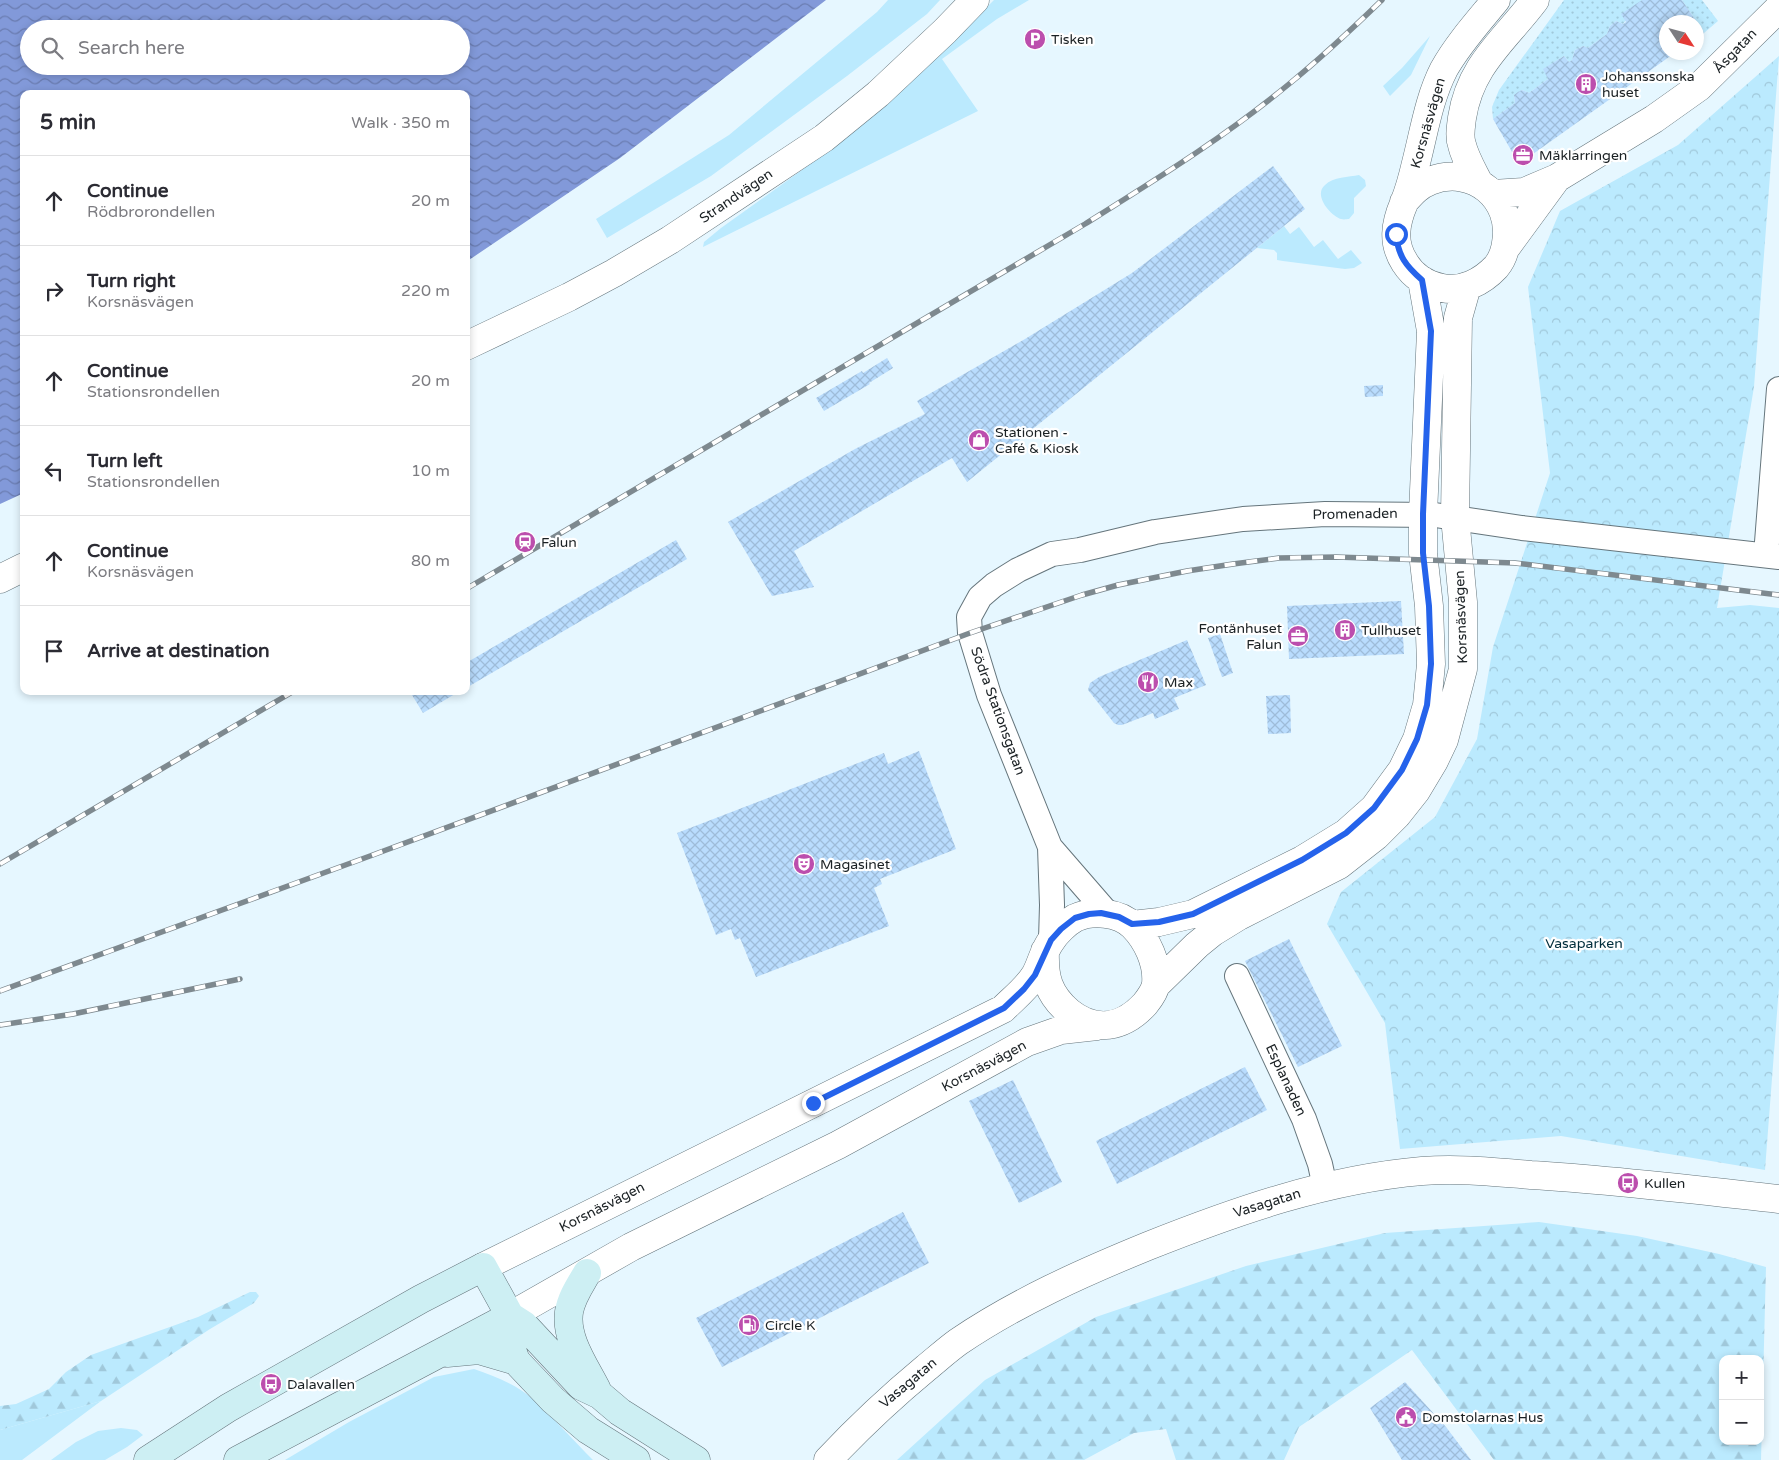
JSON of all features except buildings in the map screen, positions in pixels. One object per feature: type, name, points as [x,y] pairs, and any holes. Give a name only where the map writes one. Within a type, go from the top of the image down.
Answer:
[{"type":"main road","points":[[483,1267],[510,1316],[524,1324],[581,1386],[600,1395],[620,1412],[696,1460]]},
{"type":"main road","name":"Korsnäsvägen","points":[[148,1460],[228,1408],[421,1299],[483,1267]]},
{"type":"main road","points":[[587,1273],[578,1288],[569,1313],[571,1337],[600,1395]]},
{"type":"main road","points":[[510,1316],[506,1336],[516,1361],[553,1400],[588,1430],[636,1460]]},
{"type":"main road","name":"Korsnäsvägen","points":[[238,1460],[510,1316]]},
{"type":"main road","points":[[440,1353],[479,1350],[516,1361]]},
{"type":"street","name":"Strandvägen","points":[[470,344],[569,297],[614,273],[670,240],[824,138],[878,94],[975,0]]},
{"type":"street","name":"Korsnäsvägen","points":[[1404,202],[1416,165],[1431,103],[1443,71],[1454,53],[1496,0]]},
{"type":"street","name":"Korsnäsvägen","points":[[1486,188],[1461,144],[1461,126],[1465,100],[1471,84],[1485,59],[1535,0]]},
{"type":"street","name":"Åsgatan","points":[[1486,188],[1524,192],[1557,178],[1654,119],[1699,87],[1774,16]]},
{"type":"street","points":[[1446,176],[1463,177],[1486,188],[1501,206],[1507,220],[1508,234],[1505,249],[1497,266],[1484,278],[1468,286],[1444,288],[1433,286],[1422,280],[1409,269],[1400,255],[1397,245],[1396,223],[1404,202],[1416,190],[1430,181],[1446,176]]},
{"type":"street","name":"Åsgatan","points":[[1505,249],[1557,178]]},
{"type":"street","points":[[1121,920],[1144,939],[1154,964],[1156,985],[1149,999],[1131,1017],[1121,1022],[1099,1026],[1075,1017],[1063,1007],[1052,993],[1044,970],[1048,946],[1061,929],[1075,918],[1089,914],[1101,913],[1121,920],[1159,922],[1193,914],[1302,860],[1346,833],[1374,808],[1402,770],[1417,739],[1427,705],[1430,672],[1429,606],[1423,553],[1423,514],[1431,331],[1422,280]]},
{"type":"street","name":"Korsnäsvägen","points":[[1156,985],[1196,944],[1213,932],[1239,916],[1339,864],[1363,848],[1397,815],[1416,791],[1444,740],[1463,669],[1463,602],[1455,518],[1458,318],[1468,286]]},
{"type":"street","points":[[1772,556],[1779,389]]},
{"type":"street","name":"Promenaden","points":[[1052,554],[1080,550],[1155,532],[1244,519],[1325,514],[1423,514],[1522,528],[1772,556]]},
{"type":"street","name":"Södra Stationsgatan","points":[[1048,946],[1052,905],[1050,847],[989,695],[969,627],[969,617],[980,597],[994,585],[1018,570],[1052,554]]},
{"type":"street","points":[[0,579],[20,569]]},
{"type":"street","name":"Södra Stationsgatan","points":[[1050,847],[1121,920]]},
{"type":"street","name":"Korsnäsvägen","points":[[483,1267],[1004,1008],[1024,989],[1035,975],[1048,946]]},
{"type":"street","name":"Esplanaden","points":[[1237,976],[1304,1119],[1320,1164],[1325,1187]]},
{"type":"street","name":"Korsnäsvägen","points":[[510,1316],[631,1247],[838,1145],[1027,1042],[1061,1030],[1099,1026]]},
{"type":"street","name":"Vasagatan","points":[[828,1460],[887,1400],[956,1343],[1003,1314],[1096,1268],[1218,1218],[1309,1190],[1369,1178],[1422,1171],[1447,1170],[1580,1178],[1779,1199]]},
{"type":"green space","points":[[888,0],[940,0],[927,14],[847,76],[711,176],[607,238],[596,219],[729,135],[877,12]]},
{"type":"green space","points":[[994,0],[1029,0],[997,19],[942,59],[978,111],[703,247],[704,242],[721,228],[802,170],[939,55]]},
{"type":"green space","points":[[1564,0],[1642,0],[1623,24],[1616,21],[1610,26],[1607,34],[1588,48],[1583,46],[1575,50],[1572,60],[1569,62],[1564,56],[1544,69],[1548,79],[1529,93],[1522,90],[1514,95],[1515,103],[1493,119],[1492,107],[1499,90]]},
{"type":"green space","points":[[1682,0],[1702,0],[1718,21],[1704,33],[1704,15],[1692,15]]},
{"type":"green space","points":[[1430,36],[1411,75],[1390,96],[1383,86],[1402,68]]},
{"type":"green space","name":"Vasaparken","points":[[1779,56],[1754,387],[1717,608],[1750,605],[1779,608],[1779,987],[1765,1170],[1561,1136],[1400,1149],[1385,1023],[1327,924],[1341,892],[1435,817],[1477,739],[1493,647],[1550,473],[1528,287],[1560,211],[1678,145]]},
{"type":"green space","points":[[1359,175],[1365,180],[1366,186],[1354,198],[1354,213],[1349,219],[1341,219],[1324,204],[1321,194],[1322,189],[1332,180]]},
{"type":"green space","points":[[1284,226],[1290,234],[1299,227],[1314,247],[1323,240],[1338,259],[1351,250],[1362,263],[1354,268],[1345,269],[1283,261],[1277,260],[1277,253],[1274,250],[1257,248]]},
{"type":"green space","points":[[1539,1222],[1637,1236],[1719,1254],[1766,1267],[1764,1355],[1719,1355],[1719,1445],[1761,1445],[1761,1460],[1494,1460],[1412,1350],[1299,1427],[1284,1460],[1176,1460],[1166,1429],[1134,1433],[1084,1460],[897,1460],[985,1380],[1096,1317],[1246,1266],[1385,1233]]},
{"type":"green space","points":[[250,1292],[256,1292],[259,1296],[254,1303],[210,1329],[101,1401],[0,1430],[0,1406],[16,1404],[49,1389],[66,1372],[91,1355],[198,1317]]},
{"type":"green space","points":[[474,1369],[505,1381],[527,1394],[593,1460],[285,1460],[349,1422],[434,1377]]},
{"type":"green space","points":[[101,1401],[22,1460],[0,1460],[0,1430]]},
{"type":"green space","points":[[121,1428],[137,1430],[143,1435],[105,1460],[51,1460],[76,1442],[98,1431]]},
{"type":"water","points":[[0,0],[826,0],[620,158],[470,259],[470,90],[20,90],[20,495],[0,504]]},
{"type":"railway","points":[[470,587],[1085,224],[1163,174],[1215,140],[1265,103],[1325,54],[1382,0]]},
{"type":"railway","points":[[0,991],[970,633],[1082,595],[1118,585],[1187,571],[1279,558],[1336,557],[1515,563],[1779,595]]},
{"type":"railway","points":[[0,864],[287,695]]},
{"type":"railway","points":[[0,1025],[73,1014],[240,979]]},
{"type":"place","name":"Tisken","points":[[1035,39]]},
{"type":"place","name":"Johanssonska huset","points":[[1586,84]]},
{"type":"place","name":"Mäklarringen","points":[[1523,155]]},
{"type":"place","name":"Stationen - Café & Kiosk","points":[[979,440]]},
{"type":"place","name":"Falun","points":[[525,542]]},
{"type":"place","name":"Tullhuset","points":[[1345,630]]},
{"type":"place","name":"Fontänhuset Falun","points":[[1298,636]]},
{"type":"place","name":"Max","points":[[1148,682]]},
{"type":"place","name":"Magasinet","points":[[804,864]]},
{"type":"place","name":"Kullen","points":[[1628,1183]]},
{"type":"place","name":"Circle K","points":[[749,1325]]},
{"type":"place","name":"Dalavallen","points":[[271,1384]]},
{"type":"place","name":"Domstolarnas Hus","points":[[1406,1417]]},
{"type":"route","points":[[813,1103],[1004,1008],[1024,989],[1035,975],[1051,940],[1075,918],[1101,913],[1119,917],[1132,924],[1159,922],[1193,914],[1302,860],[1346,833],[1374,808],[1402,770],[1417,739],[1427,705],[1431,664],[1429,606],[1423,553],[1423,514],[1431,331],[1422,280],[1409,269],[1400,255],[1396,234]]}]
